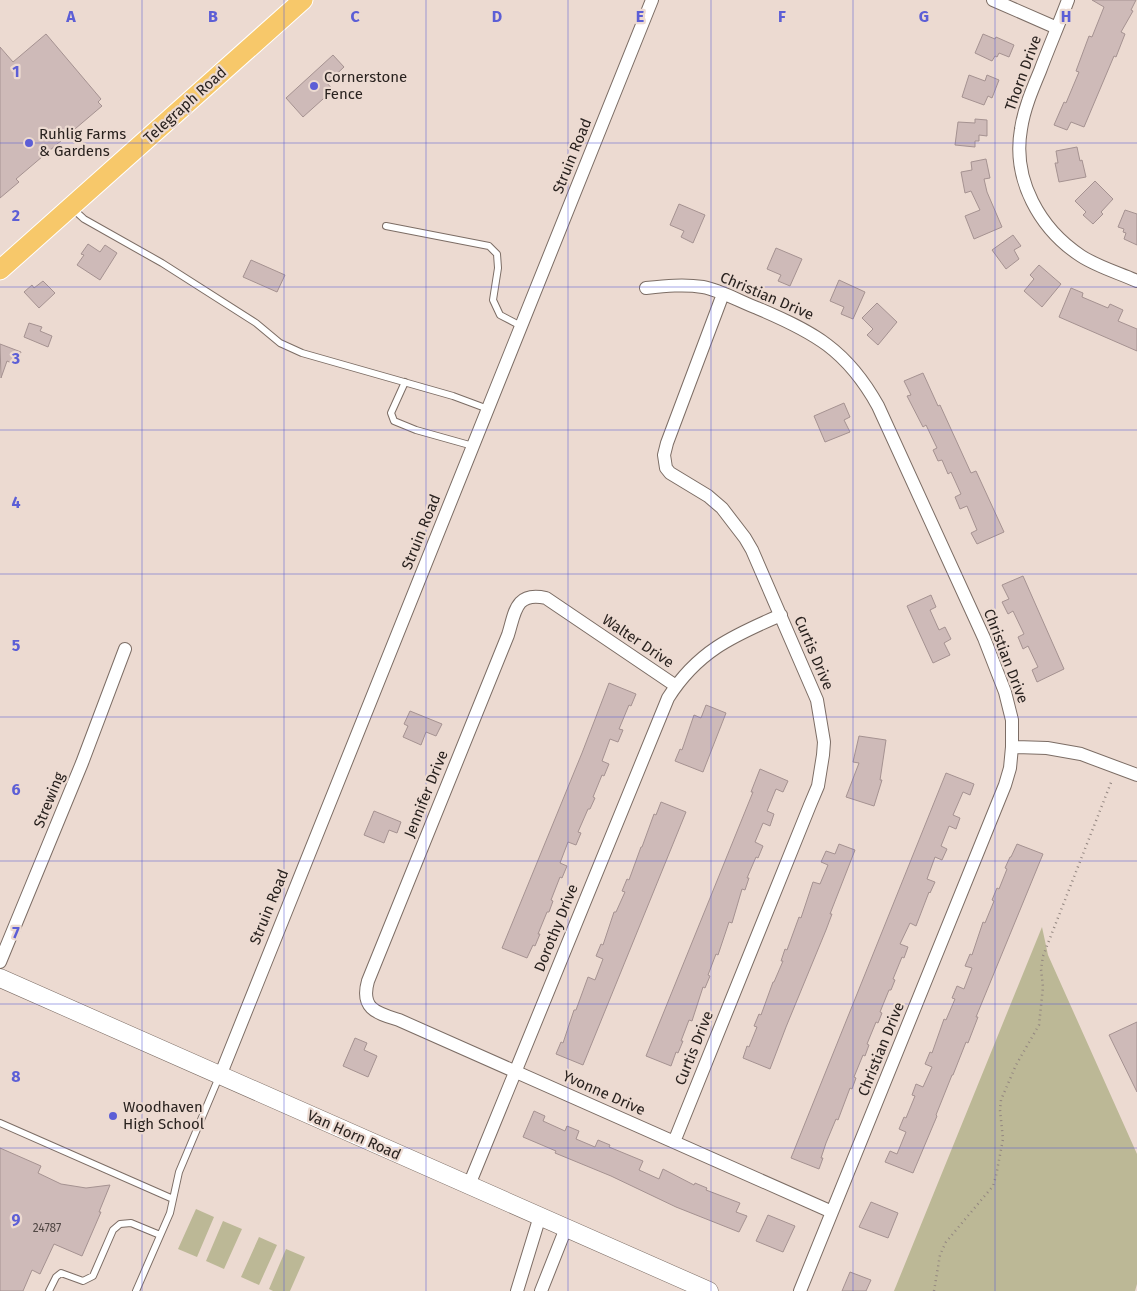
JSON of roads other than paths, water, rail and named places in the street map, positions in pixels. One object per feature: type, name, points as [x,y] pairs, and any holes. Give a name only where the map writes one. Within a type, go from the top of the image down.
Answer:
[{"type":"main road","name":"Telegraph Road","points":[[0,270],[303,0]]},
{"type":"main road","name":"Van Horn Road","points":[[0,978],[709,1291]]},
{"type":"street","name":"Struin Road","points":[[220,1076],[652,0]]},
{"type":"street","points":[[993,0],[1057,28]]},
{"type":"street","name":"Thorn Drive","points":[[1068,0],[1025,109],[1020,144],[1024,181],[1029,196],[1040,216],[1053,233],[1068,246],[1100,266],[1137,281]]},
{"type":"street","name":"Christian Drive","points":[[646,288],[673,285],[705,287],[723,294],[793,323],[814,334],[845,360],[858,374],[878,406],[992,656],[1009,703],[1012,720],[1012,747],[1008,776],[998,803],[800,1291]]},
{"type":"street","name":"Curtis Drive","points":[[674,1142],[810,805],[820,775],[824,742],[817,700],[752,550],[737,526],[722,508],[708,496],[670,473],[664,461],[667,443],[723,294]]},
{"type":"street","name":"Walter Drive","points":[[522,601],[537,596],[546,598],[676,686],[693,665],[713,649],[744,631],[781,615]]},
{"type":"street","name":"Jennifer Drive","points":[[367,1001],[365,991],[368,982],[508,635],[515,610],[522,601]]},
{"type":"street","name":"Strewing","points":[[0,962],[82,763],[125,649]]},
{"type":"street","name":"Dorothy Drive","points":[[469,1185],[662,711],[676,686]]},
{"type":"street","points":[[1012,747],[1047,748],[1081,754],[1137,775]]},
{"type":"street","name":"Yvonne Drive","points":[[367,1001],[378,1014],[399,1020],[832,1212]]},
{"type":"street","points":[[517,1291],[540,1216]]},
{"type":"street","points":[[541,1291],[566,1228]]},
{"type":"lane","points":[[70,206],[84,219],[162,263],[256,323],[280,343],[302,353],[404,382],[488,409]]},
{"type":"lane","points":[[386,226],[489,246],[497,254],[498,268],[493,300],[500,315],[521,326]]},
{"type":"lane","points":[[404,382],[391,413],[394,420],[416,430],[473,446]]},
{"type":"lane","points":[[136,1291],[170,1213],[179,1172],[220,1076]]},
{"type":"lane","points":[[0,1123],[173,1199]]},
{"type":"lane","points":[[50,1291],[56,1277],[61,1273],[83,1281],[93,1276],[113,1230],[120,1224],[131,1223],[160,1235]]},
{"type":"place","name":"Cornerstone Fence","points":[[314,86]]},
{"type":"place","name":"Ruhlig Farms & Gardens","points":[[29,143]]},
{"type":"place","name":"Woodhaven High School","points":[[113,1116]]}]
